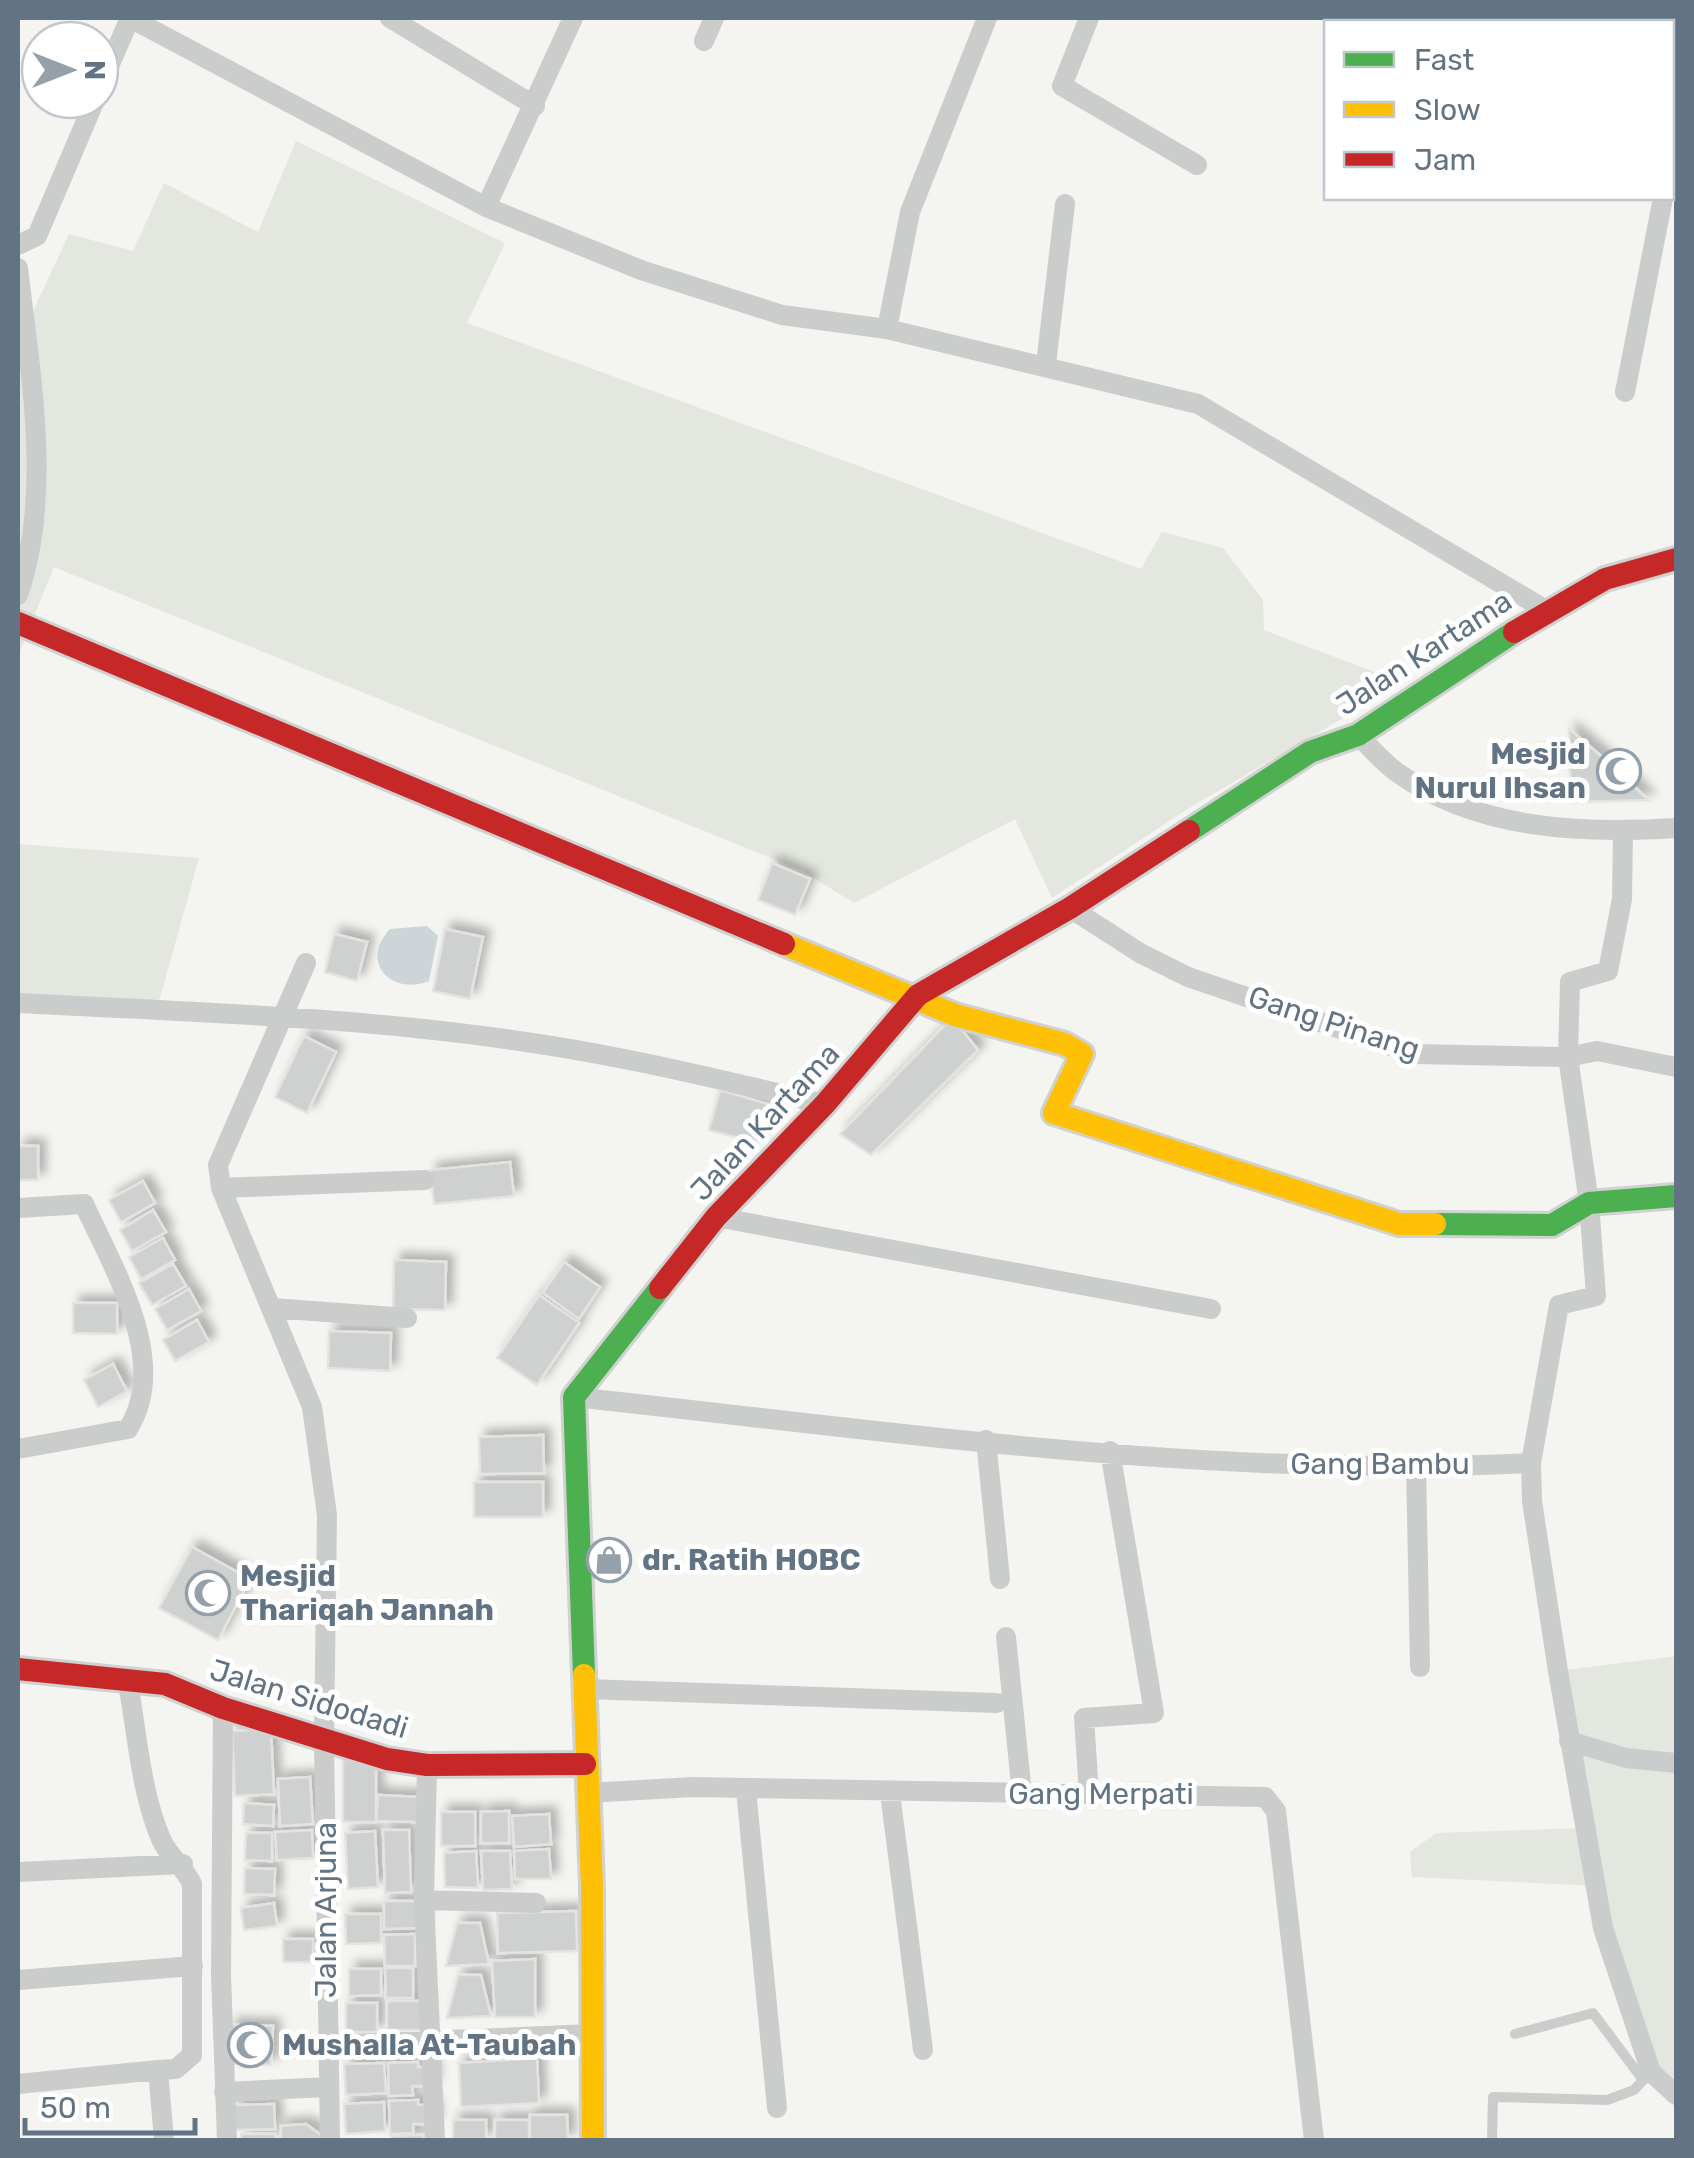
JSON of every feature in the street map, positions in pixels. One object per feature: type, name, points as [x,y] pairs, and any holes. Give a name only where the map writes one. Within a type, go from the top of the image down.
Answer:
[{"type":"street","points":[[120,41],[130,18],[486,207],[641,270],[782,316],[887,329],[1046,364],[1198,404],[1546,610]]},
{"type":"street","points":[[390,18],[535,106]]},
{"type":"street","points":[[486,207],[573,18]]},
{"type":"street","points":[[704,41],[714,18]]},
{"type":"street","points":[[887,329],[910,212],[986,18]]},
{"type":"street","points":[[1090,18],[1062,86],[1198,165]]},
{"type":"street","points":[[18,245],[37,236],[86,120]]},
{"type":"street","points":[[1625,392],[1663,200]]},
{"type":"street","points":[[1046,364],[1065,204]]},
{"type":"street","points":[[18,268],[37,430],[30,543],[18,595]]},
{"type":"street","name":"Jalan Kartama","points":[[574,1397],[716,1217],[825,1104],[918,995],[1070,908],[1310,752],[1358,735],[1546,610],[1606,579],[1676,559]]},
{"type":"street","points":[[18,623],[706,913],[918,995],[955,1014],[1065,1044],[1082,1054],[1054,1113],[1398,1224],[1552,1225],[1589,1204],[1676,1196]]},
{"type":"street","points":[[1358,735],[1397,773],[1446,800],[1534,827],[1623,832],[1676,828]]},
{"type":"street","points":[[1623,832],[1622,899],[1608,970],[1570,982],[1568,1057],[1589,1204],[1596,1296],[1559,1305],[1531,1462],[1532,1501],[1569,1742],[1603,1928],[1647,2076],[1676,2095]]},
{"type":"street","name":"Gang Pinang","points":[[1070,908],[1140,953],[1188,976],[1400,1050],[1568,1057],[1610,1052],[1676,1067]]},
{"type":"street","points":[[306,962],[220,1156],[221,1188],[425,1180]]},
{"type":"street","points":[[18,1003],[284,1016],[622,1058],[825,1104]]},
{"type":"street","name":"Jalan Arjuna","points":[[221,1188],[312,1407],[327,1515],[324,1740],[330,2140]]},
{"type":"street","points":[[18,1208],[84,1204],[122,1289],[141,1350],[143,1378],[141,1408],[128,1429],[18,1449]]},
{"type":"street","points":[[716,1217],[1210,1309]]},
{"type":"street","points":[[272,1308],[407,1318]]},
{"type":"street","points":[[574,1397],[585,1690],[593,2140]]},
{"type":"street","name":"Gang Bambu","points":[[574,1397],[986,1440],[1286,1465],[1531,1462]]},
{"type":"street","points":[[986,1440],[1000,1579]]},
{"type":"street","points":[[1089,1793],[1084,1718],[1154,1713],[1110,1451]]},
{"type":"street","points":[[1416,1464],[1420,1667]]},
{"type":"street","points":[[1006,1637],[1022,1794]]},
{"type":"street","name":"Jalan Sidodadi","points":[[18,1669],[165,1684],[223,1708],[387,1759],[428,1765],[585,1764]]},
{"type":"street","points":[[18,2084],[176,2069],[192,2054],[192,1884],[183,1864],[164,1846],[154,1823],[127,1678]]},
{"type":"street","points":[[585,1690],[997,1703]]},
{"type":"street","points":[[223,1708],[226,2140]]},
{"type":"street","points":[[1569,1742],[1626,1758],[1676,1763]]},
{"type":"street","points":[[428,1765],[424,1900],[436,2140]]},
{"type":"street","name":"Gang Merpati","points":[[587,1793],[693,1787],[1265,1797],[1276,1810],[1314,2140]]},
{"type":"street","points":[[746,1790],[777,2108]]},
{"type":"street","points":[[890,1793],[923,2050]]},
{"type":"street","points":[[18,1872],[183,1864]]},
{"type":"street","points":[[424,1900],[536,1903]]},
{"type":"street","points":[[18,1980],[193,1966]]},
{"type":"street","points":[[327,2045],[592,2034]]},
{"type":"street","points":[[158,2070],[164,2140]]},
{"type":"street","points":[[224,2092],[328,2087]]},
{"type":"lane","points":[[1492,2140],[1493,2098],[1607,2100],[1634,2090],[1647,2076],[1593,2013],[1515,2034]]},
{"type":"shaded area","points":[[296,141],[505,243],[467,323],[1141,569],[1162,532],[1223,548],[1263,600],[1264,630],[1403,683],[1189,808],[1052,898],[1015,819],[854,903],[803,871],[54,567],[18,656],[18,343],[69,234],[133,251],[164,183],[258,232]]},
{"type":"shaded area","points":[[18,844],[199,858],[158,1005],[18,996]]},
{"type":"shaded area","points":[[427,926],[438,936],[429,981],[403,984],[392,980],[379,964],[381,941],[390,929]]},
{"type":"shaded area","points":[[1676,1656],[1676,2095],[1651,2072],[1595,1886],[1412,1877],[1410,1852],[1436,1833],[1584,1828],[1558,1671]]},
{"type":"building","points":[[1569,729],[1619,771],[1648,800],[1571,802]]},
{"type":"building","points":[[772,863],[810,879],[795,915],[758,900]]},
{"type":"building","points":[[445,929],[483,937],[470,999],[433,991]]},
{"type":"building","points":[[334,934],[367,942],[357,981],[325,972]]},
{"type":"building","points":[[952,1018],[978,1050],[871,1155],[840,1134]]},
{"type":"building","points":[[304,1036],[336,1052],[307,1113],[275,1097]]},
{"type":"building","points":[[720,1090],[768,1104],[757,1143],[709,1130]]},
{"type":"building","points":[[18,1146],[38,1146],[38,1180],[18,1180]]},
{"type":"building","points":[[510,1162],[514,1196],[434,1204],[430,1170]]},
{"type":"building","points":[[143,1181],[155,1203],[121,1222],[109,1200]]},
{"type":"building","points":[[153,1210],[166,1232],[132,1251],[120,1230]]},
{"type":"building","points":[[163,1238],[175,1260],[141,1279],[129,1257]]},
{"type":"building","points":[[394,1260],[446,1262],[445,1310],[393,1309]]},
{"type":"building","points":[[564,1262],[600,1287],[579,1319],[543,1293]]},
{"type":"building","points":[[173,1264],[186,1286],[152,1305],[139,1283]]},
{"type":"building","points":[[189,1289],[201,1311],[167,1330],[155,1309]]},
{"type":"building","points":[[539,1295],[579,1323],[537,1385],[497,1358]]},
{"type":"building","points":[[73,1303],[117,1303],[117,1334],[73,1333]]},
{"type":"building","points":[[197,1320],[209,1342],[175,1361],[163,1340]]},
{"type":"building","points":[[329,1331],[391,1333],[390,1371],[328,1368]]},
{"type":"building","points":[[113,1364],[127,1391],[98,1407],[84,1380]]},
{"type":"building","points":[[543,1435],[544,1473],[480,1474],[479,1437]]},
{"type":"building","points":[[474,1482],[543,1482],[543,1517],[474,1517]]},
{"type":"building","points":[[192,1547],[250,1579],[218,1640],[159,1608]]},
{"type":"building","points":[[271,1729],[274,1794],[235,1796],[232,1731]]},
{"type":"building","points":[[343,1760],[376,1760],[376,1822],[343,1822]]},
{"type":"building","points":[[310,1777],[313,1824],[280,1826],[278,1779]]},
{"type":"building","points":[[378,1795],[420,1797],[419,1822],[376,1821]]},
{"type":"building","points":[[244,1803],[274,1805],[273,1826],[243,1824]]},
{"type":"building","points":[[509,1811],[509,1843],[481,1843],[481,1812]]},
{"type":"building","points":[[441,1812],[475,1812],[475,1846],[441,1846]]},
{"type":"building","points":[[549,1814],[551,1844],[514,1847],[512,1816]]},
{"type":"building","points":[[312,1830],[313,1858],[277,1860],[275,1832]]},
{"type":"building","points":[[383,1830],[409,1830],[411,1892],[385,1893]]},
{"type":"building","points":[[375,1831],[378,1887],[348,1889],[345,1833]]},
{"type":"building","points":[[246,1833],[272,1833],[272,1861],[245,1860]]},
{"type":"building","points":[[549,1849],[551,1879],[515,1879],[514,1851]]},
{"type":"building","points":[[476,1851],[478,1888],[445,1887],[444,1853]]},
{"type":"building","points":[[481,1851],[510,1851],[512,1889],[483,1890]]},
{"type":"building","points":[[245,1868],[275,1869],[274,1895],[244,1894]]},
{"type":"building","points":[[384,1901],[421,1901],[422,1928],[384,1929]]},
{"type":"building","points":[[274,1903],[277,1926],[244,1930],[241,1908]]},
{"type":"building","points":[[576,1911],[577,1951],[498,1953],[497,1913]]},
{"type":"building","points":[[345,1914],[381,1914],[381,1943],[346,1944]]},
{"type":"building","points":[[457,1923],[480,1923],[489,1964],[446,1966]]},
{"type":"building","points":[[415,1934],[415,1966],[385,1966],[384,1935]]},
{"type":"building","points":[[283,1939],[313,1939],[313,1962],[283,1962]]},
{"type":"building","points":[[535,1959],[535,2017],[495,2017],[492,1961]]},
{"type":"building","points":[[385,1968],[413,1968],[413,1998],[386,1998]]},
{"type":"building","points":[[349,1969],[381,1969],[381,1995],[349,1996]]},
{"type":"building","points":[[458,1975],[481,1975],[491,2016],[447,2018]]},
{"type":"building","points":[[387,2001],[424,2001],[424,2030],[387,2030]]},
{"type":"building","points":[[346,2003],[377,2003],[377,2032],[346,2032]]},
{"type":"building","name":"Mushalla At-Taubah","points":[[230,2025],[273,2026],[271,2065],[228,2063]]},
{"type":"building","points":[[537,2058],[539,2103],[461,2107],[459,2063]]},
{"type":"building","points":[[418,2062],[418,2067],[433,2067],[433,2086],[412,2086],[413,2095],[389,2096],[388,2063]]},
{"type":"building","points":[[384,2063],[386,2093],[346,2095],[344,2064]]},
{"type":"building","points":[[418,2100],[418,2105],[433,2105],[434,2124],[413,2124],[413,2133],[390,2134],[389,2101]]},
{"type":"building","points":[[384,2102],[385,2131],[346,2134],[344,2104]]},
{"type":"building","points":[[274,2104],[275,2129],[234,2130],[233,2105]]},
{"type":"building","points":[[530,2115],[567,2115],[568,2140],[530,2140]]},
{"type":"building","points":[[453,2120],[486,2120],[486,2140],[453,2140]]},
{"type":"building","points":[[495,2120],[529,2120],[529,2140],[495,2140]]},
{"type":"building","points":[[306,2124],[322,2136],[321,2140],[281,2140],[281,2126]]},
{"type":"building","points":[[241,2134],[275,2134],[275,2140],[241,2140]]},
{"type":"building","points":[[424,2135],[424,2140],[391,2140],[391,2136]]},
{"type":"traffic: fast","points":[[1470,18],[1476,20]]},
{"type":"traffic: fast","points":[[1189,831],[1310,752],[1358,735],[1514,632]]},
{"type":"traffic: fast","points":[[1435,1224],[1552,1225],[1589,1203],[1676,1196]]},
{"type":"traffic: fast","points":[[584,1675],[574,1397],[660,1288]]},
{"type":"traffic: slow","points":[[784,944],[955,1015],[1065,1044],[1082,1054],[1054,1113],[1399,1224],[1435,1224]]},
{"type":"traffic: slow","points":[[584,1675],[592,1886],[593,2140]]},
{"type":"traffic: jam","points":[[1514,632],[1605,579],[1676,559]]},
{"type":"traffic: jam","points":[[18,623],[784,944]]},
{"type":"traffic: jam","points":[[660,1288],[716,1217],[825,1104],[918,995],[1070,908],[1189,831]]},
{"type":"traffic: jam","points":[[18,1669],[165,1684],[223,1708],[387,1759],[427,1765],[585,1764]]},
{"type":"place","name":"Mesjid Nurul Ihsan","points":[[1619,771]]},
{"type":"place","name":"dr. Ratih HOBC","points":[[609,1560]]},
{"type":"place","name":"Mesjid Thariqah Jannah","points":[[208,1593]]},
{"type":"place","name":"Mushalla At-Taubah","points":[[250,2045]]}]
